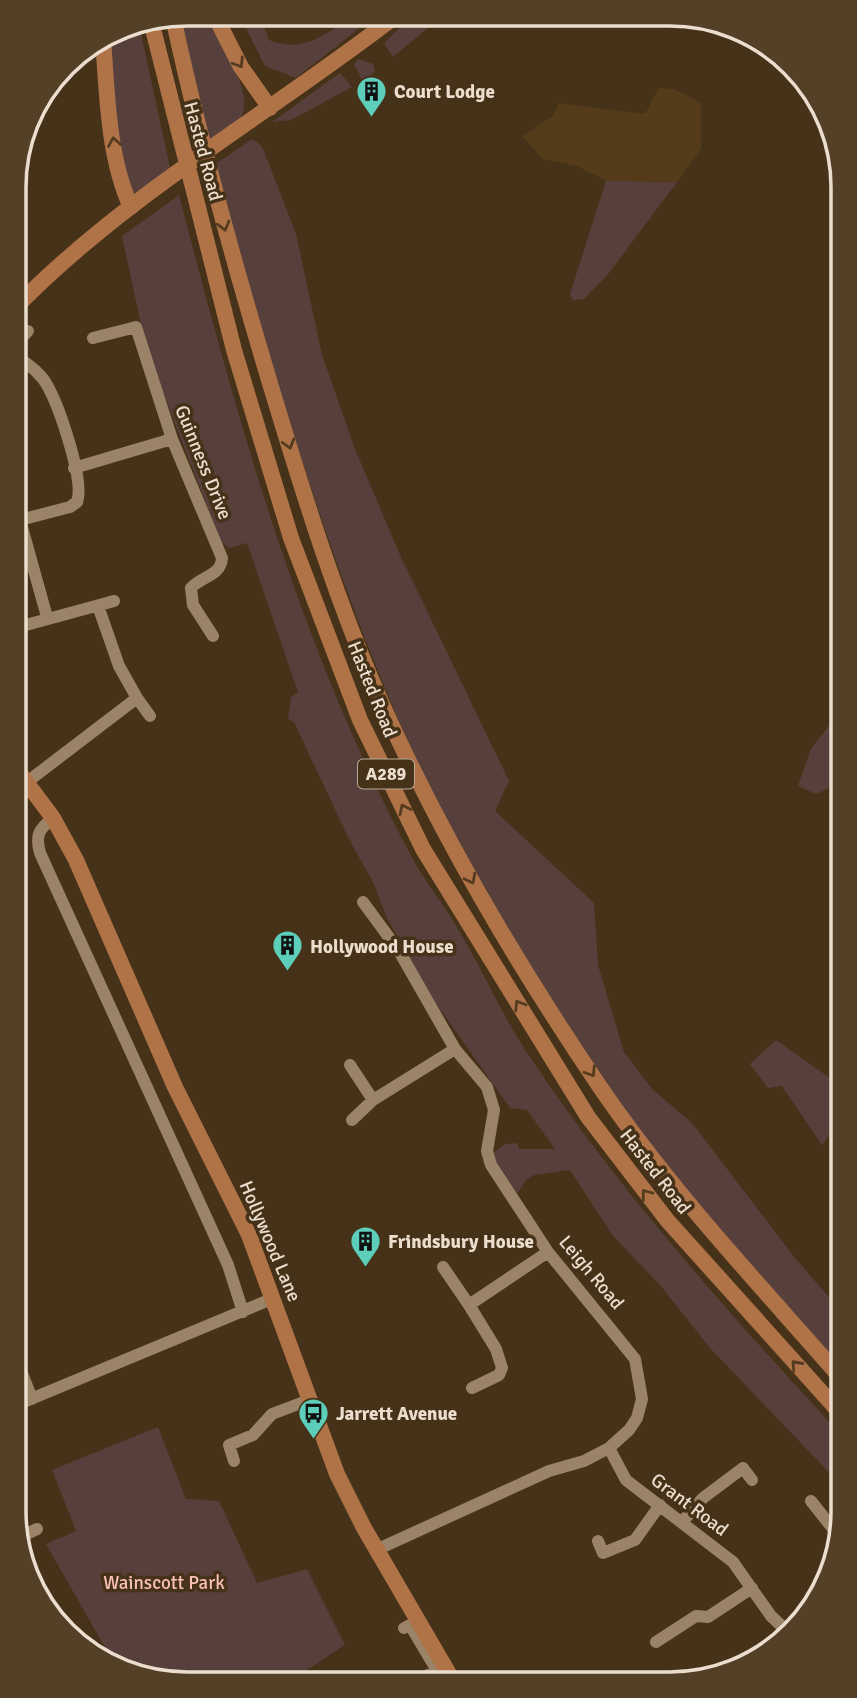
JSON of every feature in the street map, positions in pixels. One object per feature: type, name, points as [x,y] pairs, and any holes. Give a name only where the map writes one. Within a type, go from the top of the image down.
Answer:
[{"type":"main road","name":"Hasted Road","points":[[175,27],[194,113],[225,229],[314,529],[382,704],[478,894],[601,1088],[690,1203],[830,1365]]},
{"type":"main road","points":[[221,27],[241,67],[270,108]]},
{"type":"main road","points":[[26,296],[55,268],[131,207],[381,27]]},
{"type":"main road","name":"Hasted Road","points":[[153,30],[234,350],[291,538],[360,720],[423,849],[588,1117],[667,1220],[830,1402]]},
{"type":"main road","points":[[104,50],[117,161],[124,192],[131,207]]},
{"type":"main road","name":"Hollywood Lane","points":[[27,782],[53,818],[83,876],[175,1087],[249,1235],[337,1474],[443,1672]]},
{"type":"street","name":"Guinness Drive","points":[[93,338],[136,327],[148,373],[172,439],[222,558],[222,567],[216,573],[191,588],[193,605],[213,636]]},
{"type":"street","points":[[26,364],[47,384],[59,413],[79,485],[77,502],[26,518]]},
{"type":"street","points":[[74,468],[172,439]]},
{"type":"street","points":[[26,542],[47,617]]},
{"type":"street","points":[[26,624],[114,601]]},
{"type":"street","points":[[98,606],[119,666],[150,716]]},
{"type":"street","points":[[27,782],[137,698]]},
{"type":"street","points":[[53,818],[40,829],[36,839],[40,853],[228,1265],[243,1312]]},
{"type":"street","name":"Leigh Road","points":[[363,902],[399,951],[455,1049],[487,1087],[494,1110],[487,1151],[491,1165],[548,1252],[635,1359],[642,1390],[637,1418],[629,1430],[609,1448],[584,1461],[549,1471],[376,1550]]},
{"type":"street","points":[[352,1120],[373,1100],[455,1049]]},
{"type":"street","points":[[350,1065],[373,1100]]},
{"type":"street","points":[[469,1305],[548,1252]]},
{"type":"street","points":[[443,1268],[496,1349],[502,1368],[499,1375],[472,1388]]},
{"type":"street","points":[[26,1401],[274,1298]]},
{"type":"street","points":[[26,1384],[32,1399]]},
{"type":"street","points":[[234,1461],[229,1445],[253,1435],[272,1414],[309,1400]]},
{"type":"street","name":"Grant Road","points":[[609,1448],[626,1480],[683,1521],[733,1562],[782,1626]]},
{"type":"street","points":[[683,1521],[703,1497],[740,1463],[752,1480]]},
{"type":"street","points":[[811,1502],[830,1525]]},
{"type":"street","points":[[598,1551],[635,1539],[660,1505]]},
{"type":"street","points":[[28,1533],[37,1529]]},
{"type":"street","points":[[656,1642],[696,1616],[708,1617],[752,1588]]},
{"type":"street","points":[[404,1628],[410,1625],[443,1672]]},
{"type":"shaded area","points":[[659,88],[674,89],[701,103],[701,149],[677,182],[606,181],[577,166],[543,159],[522,136],[553,116],[559,103],[645,114]]},
{"type":"green space","points":[[429,26],[393,57],[384,43],[401,27]]},
{"type":"green space","points":[[182,27],[214,27],[233,64],[243,93],[242,115],[227,130],[208,141]]},
{"type":"green space","points":[[245,27],[264,27],[269,40],[300,44],[338,27],[361,27],[296,78],[265,66]]},
{"type":"green space","points":[[141,33],[170,168],[148,191],[139,194],[125,189],[107,48]]},
{"type":"green space","points":[[359,59],[373,64],[375,71],[363,82],[354,64]]},
{"type":"green space","points":[[340,73],[352,87],[291,120],[272,122]]},
{"type":"green space","points":[[252,139],[262,146],[296,234],[322,355],[355,449],[400,555],[509,781],[495,811],[594,903],[598,965],[624,1052],[652,1089],[692,1123],[795,1258],[830,1299],[830,1360],[699,1208],[613,1094],[520,952],[438,805],[402,728],[340,571],[286,409],[214,165]]},
{"type":"green space","points":[[606,181],[677,182],[609,273],[584,299],[573,300],[570,294]]},
{"type":"green space","points":[[179,195],[250,452],[306,620],[375,784],[415,863],[458,929],[518,1039],[600,1155],[718,1298],[830,1423],[830,1473],[710,1348],[660,1285],[613,1236],[570,1170],[534,1175],[525,1181],[518,1193],[507,1183],[496,1165],[493,1153],[505,1144],[517,1143],[519,1149],[555,1149],[527,1110],[510,1108],[430,995],[387,918],[374,884],[349,839],[294,722],[288,719],[291,697],[298,692],[247,543],[229,548],[220,540],[146,348],[122,236]]},
{"type":"green space","points":[[831,724],[831,787],[816,794],[798,786],[811,749]]},
{"type":"green space","points":[[776,1040],[830,1078],[830,1133],[822,1145],[782,1086],[768,1088],[750,1064]]},
{"type":"green space","name":"Wainscott Park","points":[[158,1427],[186,1499],[219,1501],[257,1583],[307,1569],[345,1645],[304,1672],[166,1670],[126,1660],[106,1650],[46,1544],[76,1531],[52,1470]]},
{"type":"place","name":"Court Lodge","points":[[371,118]]},
{"type":"place","name":"Hollywood House","points":[[287,973]]},
{"type":"place","name":"Frindsbury House","points":[[365,1268]]},
{"type":"place","name":"Jarrett Avenue","points":[[313,1440]]}]
